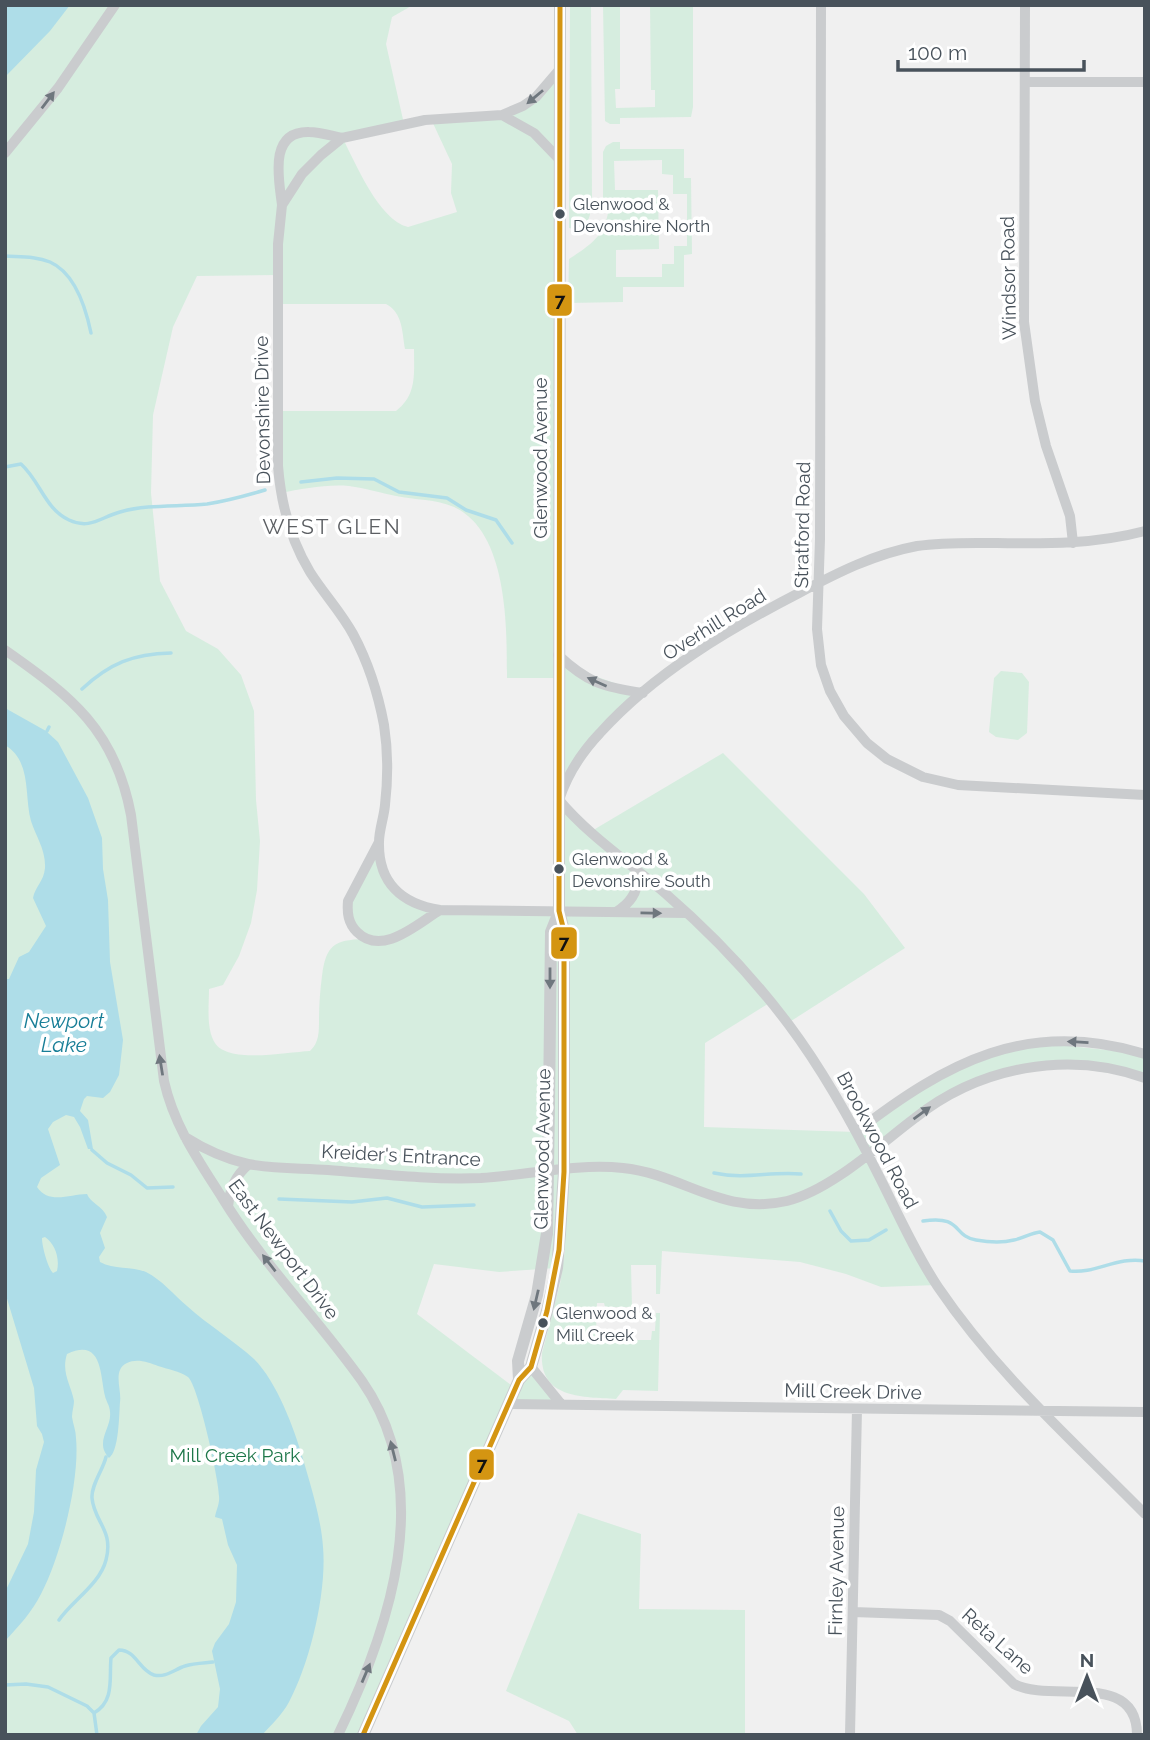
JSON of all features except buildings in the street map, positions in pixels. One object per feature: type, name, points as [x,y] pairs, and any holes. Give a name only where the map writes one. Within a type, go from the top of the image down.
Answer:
[{"type":"street","points":[[5,153],[58,88],[116,5]]},
{"type":"street","name":"Glenwood Avenue","points":[[519,1380],[518,1361],[554,1233],[564,1172],[564,931],[559,911],[558,655],[561,5]]},
{"type":"street","name":"Stratford Road","points":[[821,5],[817,636],[825,678],[844,716],[867,743],[887,759],[923,777],[958,785],[1145,795]]},
{"type":"street","name":"Windsor Road","points":[[1025,5],[1023,291],[1027,355],[1046,446],[1070,516],[1073,543]]},
{"type":"street","name":"Devonshire Drive","points":[[560,69],[536,97],[502,115],[425,120],[342,138],[308,132],[290,138],[283,146],[277,161],[282,205],[278,244],[280,493],[287,522],[299,552],[353,634],[376,691],[384,727],[387,763],[385,805],[379,842],[383,867],[395,890],[413,904],[440,910],[687,913]]},
{"type":"street","points":[[1025,82],[1145,82]]},
{"type":"street","points":[[502,115],[534,133],[560,160]]},
{"type":"street","name":"Devonshire Drive","points":[[282,205],[310,164],[342,138]]},
{"type":"street","name":"Overhill Road","points":[[559,800],[570,773],[599,733],[643,693],[729,631],[868,559],[919,546],[952,543],[1073,543],[1145,531]]},
{"type":"street","name":"East Newport Drive","points":[[5,650],[60,689],[76,704],[99,733],[120,774],[131,815],[162,1074],[168,1099],[183,1135],[237,1222],[361,1380],[382,1417],[391,1440],[397,1466],[401,1510],[389,1605],[369,1667],[338,1735]]},
{"type":"street","points":[[558,655],[597,684],[643,693]]},
{"type":"street","name":"Brookwood Road","points":[[559,800],[587,830],[687,913],[753,981],[788,1023],[810,1054],[856,1132],[937,1285],[986,1352],[1145,1514]]},
{"type":"street","name":"Devonshire Drive","points":[[379,842],[348,901],[348,912],[354,929],[365,939],[383,941],[394,938],[440,910]]},
{"type":"street","points":[[616,912],[631,899],[637,888],[638,871]]},
{"type":"street","name":"Glenwood Avenue","points":[[363,1735],[519,1380],[531,1367],[547,1311],[556,1268],[550,1105],[551,932],[559,911]]},
{"type":"street","points":[[856,1132],[931,1079],[967,1060],[1000,1049],[1066,1041],[1112,1046],[1145,1054]]},
{"type":"street","name":"Kreider's Entrance","points":[[183,1135],[215,1153],[249,1164],[434,1178],[481,1178],[612,1166],[655,1174],[718,1199],[743,1204],[766,1204],[790,1200],[810,1192],[869,1156],[916,1117],[950,1094],[1009,1071],[1030,1067],[1076,1065],[1116,1070],[1145,1078]]},
{"type":"street","points":[[228,1207],[234,1180],[249,1164]]},
{"type":"street","points":[[531,1367],[561,1404]]},
{"type":"street","name":"Mill Creek Drive","points":[[509,1404],[1145,1412]]},
{"type":"street","name":"Firnley Avenue","points":[[850,1735],[857,1409]]},
{"type":"street","name":"Reta Lane","points":[[853,1612],[939,1615],[950,1621],[1014,1684],[1023,1689],[1096,1692],[1115,1696],[1130,1709],[1137,1735]]},
{"type":"green space","name":"Mill Creek Park","points":[[5,5],[413,5],[392,17],[386,44],[404,124],[343,139],[378,203],[397,222],[408,227],[457,212],[451,193],[452,164],[431,119],[502,115],[523,106],[560,69],[558,655],[572,668],[643,693],[599,733],[559,800],[590,832],[723,753],[864,894],[905,948],[788,1023],[771,1002],[705,1043],[704,1127],[856,1132],[948,1069],[1041,1043],[1145,1054],[1145,1078],[1054,1065],[968,1085],[869,1156],[937,1285],[881,1287],[800,1262],[662,1251],[660,1294],[656,1294],[656,1265],[631,1265],[632,1307],[605,1307],[604,1303],[597,1303],[596,1334],[604,1334],[605,1330],[632,1331],[632,1340],[651,1340],[652,1331],[655,1331],[656,1313],[660,1313],[658,1391],[623,1390],[616,1399],[577,1396],[555,1387],[548,1379],[543,1368],[542,1353],[560,1284],[565,1250],[559,1250],[556,1268],[499,1272],[434,1264],[417,1314],[515,1388],[531,1367],[561,1404],[509,1404],[363,1735],[5,1735]],"holes":[[[278,275],[278,304],[386,304],[399,318],[405,349],[414,349],[411,391],[396,411],[278,411],[280,493],[323,486],[349,486],[440,502],[454,507],[472,519],[485,537],[501,583],[507,678],[558,678],[559,911],[413,904],[383,867],[379,842],[347,912],[364,939],[339,943],[333,946],[326,957],[317,1041],[310,1051],[245,1055],[232,1053],[215,1043],[209,1024],[209,989],[223,985],[239,956],[251,923],[257,890],[260,841],[256,800],[254,711],[241,675],[218,649],[186,631],[160,581],[151,493],[153,415],[173,327],[197,276]]]},
{"type":"green space","points":[[570,5],[591,5],[592,198],[588,220],[580,230],[569,228]]},
{"type":"green space","points":[[603,5],[620,5],[620,89],[615,89],[616,108],[655,107],[655,90],[651,90],[650,5],[693,5],[691,117],[620,118],[620,124],[605,121]]},
{"type":"green space","points":[[620,142],[620,149],[684,149],[684,178],[691,178],[692,254],[684,255],[684,287],[623,287],[623,302],[568,303],[569,259],[596,238],[607,216],[609,206],[603,206],[603,152],[606,146]],"holes":[[[662,160],[662,174],[673,175],[673,194],[687,194],[687,246],[674,246],[674,264],[662,264],[662,277],[616,277],[616,250],[659,249],[658,190],[615,190],[614,161]]]},
{"type":"green space","points":[[1001,671],[1022,673],[1029,682],[1027,733],[1018,740],[996,737],[989,732],[994,678]]},
{"type":"green space","points":[[578,1513],[641,1534],[639,1609],[745,1610],[745,1735],[578,1735],[569,1721],[506,1691]]},
{"type":"water","points":[[5,5],[70,5],[50,31],[5,77]]},
{"type":"water","name":"Newport Lake","points":[[5,708],[46,731],[58,742],[88,798],[102,838],[110,962],[123,1040],[119,1075],[110,1092],[103,1098],[87,1096],[80,1111],[88,1120],[93,1149],[88,1149],[74,1117],[66,1115],[53,1122],[48,1129],[60,1165],[41,1178],[37,1187],[47,1196],[54,1197],[87,1194],[107,1217],[100,1233],[105,1248],[99,1257],[100,1262],[152,1275],[254,1359],[270,1380],[290,1420],[315,1503],[322,1536],[324,1565],[320,1606],[297,1686],[280,1715],[262,1735],[196,1735],[218,1707],[220,1689],[212,1651],[229,1624],[236,1602],[237,1565],[228,1545],[222,1519],[215,1517],[219,1502],[218,1487],[197,1397],[188,1377],[177,1372],[138,1361],[122,1366],[119,1375],[118,1433],[115,1448],[109,1458],[103,1441],[110,1410],[98,1361],[87,1351],[79,1350],[67,1354],[65,1367],[74,1401],[72,1417],[76,1435],[75,1475],[68,1518],[41,1594],[5,1641],[5,1592],[28,1544],[34,1512],[36,1470],[44,1442],[37,1426],[34,1388],[5,1292],[5,979],[9,979],[19,957],[29,952],[46,926],[33,898],[44,873],[44,855],[31,821],[23,769],[14,752],[5,745]],"holes":[[[42,1238],[49,1240],[57,1256],[57,1271],[53,1273]]]},
{"type":"waterway","points":[[5,256],[39,259],[59,267],[78,293],[91,333]]},
{"type":"waterway","points":[[5,467],[21,464],[54,509],[69,520],[83,524],[131,509],[207,504],[265,490]]},
{"type":"waterway","points":[[301,482],[337,478],[374,479],[399,492],[447,498],[466,510],[496,520],[512,543]]},
{"type":"waterway","points":[[82,689],[112,666],[145,655],[171,653]]},
{"type":"waterway","points":[[47,731],[49,727]]},
{"type":"waterway","points":[[92,1150],[107,1163],[131,1175],[147,1188],[173,1187]]},
{"type":"waterway","points":[[714,1173],[737,1176],[801,1174]]},
{"type":"waterway","points":[[279,1199],[352,1202],[387,1198],[422,1207],[474,1205]]},
{"type":"waterway","points":[[830,1211],[841,1231],[851,1241],[869,1240],[886,1230]]},
{"type":"waterway","points":[[923,1221],[945,1221],[968,1238],[985,1241],[1010,1241],[1040,1232],[1053,1240],[1070,1271],[1088,1270],[1125,1261],[1145,1261]]},
{"type":"waterway","points":[[59,1620],[92,1585],[106,1560],[106,1534],[92,1498],[93,1488],[106,1457]]},
{"type":"waterway","points":[[94,1713],[101,1708],[108,1696],[111,1658],[119,1650],[130,1653],[145,1669],[158,1676],[188,1665],[213,1662]]},
{"type":"waterway","points":[[5,1685],[48,1687],[87,1706],[94,1713],[97,1735]]},
{"type":"transit line","name":"7","points":[[363,1735],[519,1380],[531,1367],[547,1311],[559,1250],[564,1172],[564,931],[559,911],[560,5]]},
{"type":"place","name":"Glenwood & Devonshire North","points":[[560,214]]},
{"type":"place","name":"Glenwood & Devonshire South","points":[[559,869]]},
{"type":"place","name":"Glenwood & Mill Creek","points":[[543,1323]]},
{"type":"district","name":"WEST GLEN","points":[[332,526]]}]
